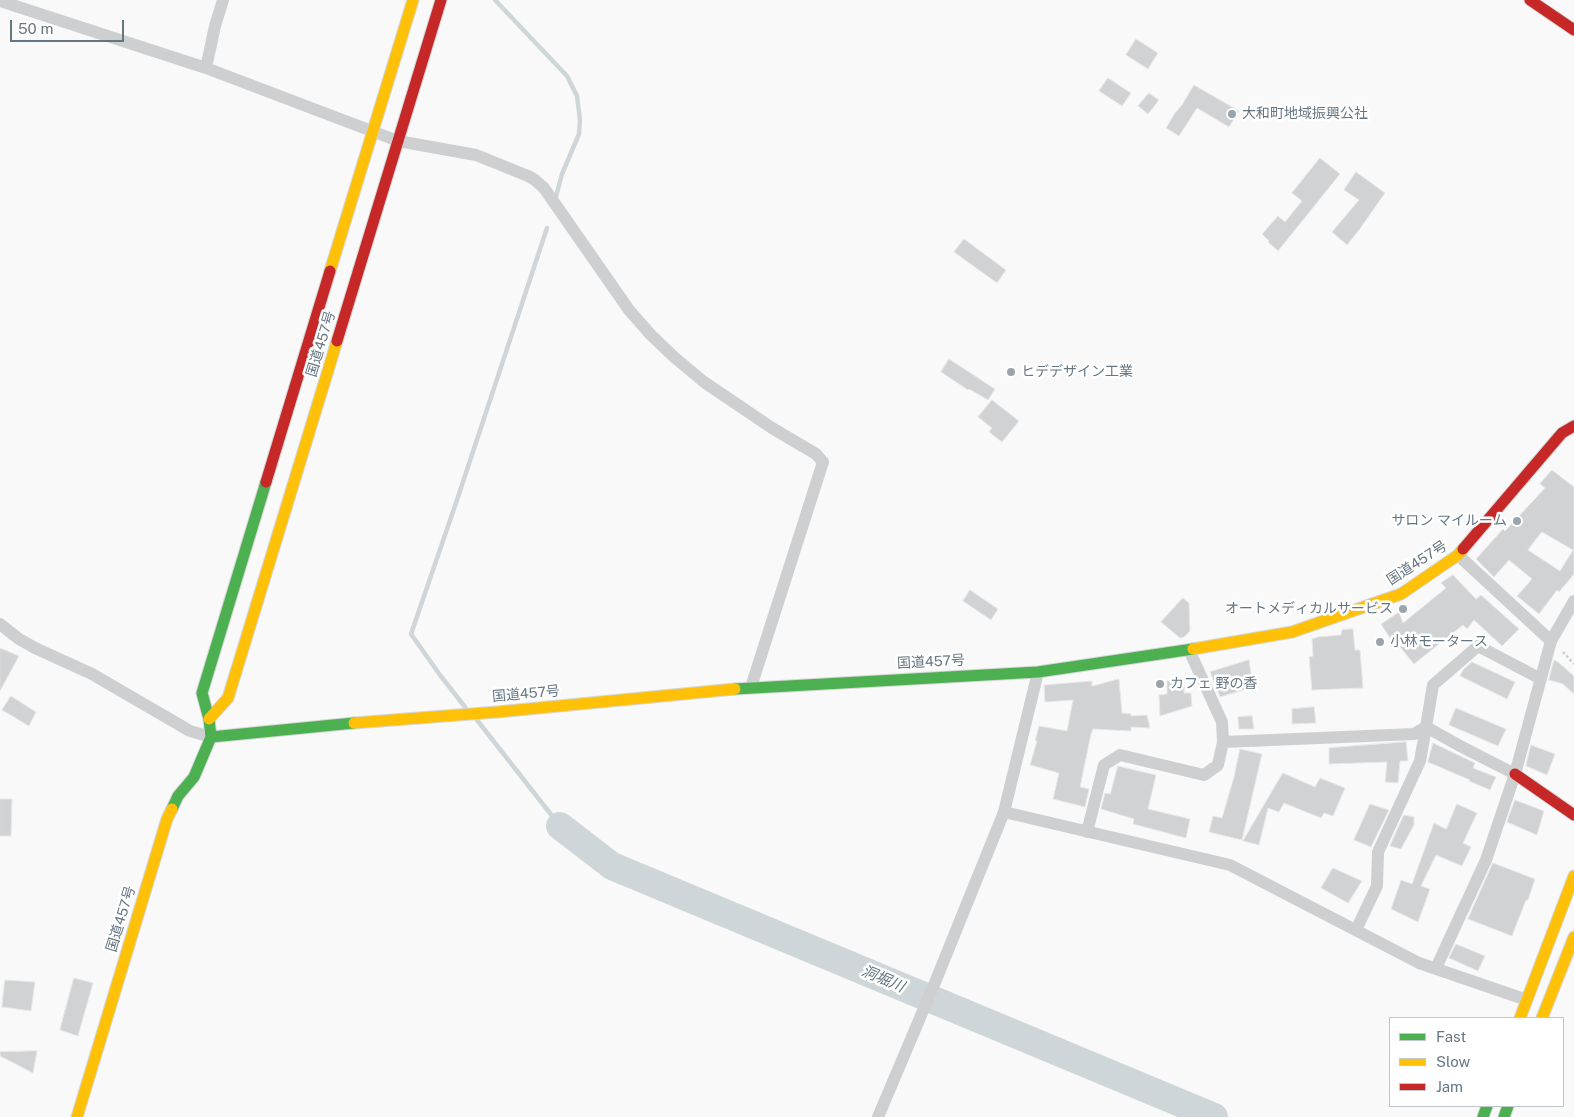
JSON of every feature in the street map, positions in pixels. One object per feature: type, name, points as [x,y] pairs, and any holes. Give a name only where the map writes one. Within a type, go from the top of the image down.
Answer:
[{"type":"main road","name":"国道457号","points":[[77,1117],[167,819],[178,796],[194,777],[211,737],[209,719],[202,693],[413,0]]},
{"type":"main road","name":"国道457号","points":[[209,719],[228,698],[441,0]]},
{"type":"main road","points":[[1530,0],[1574,30]]},
{"type":"main road","name":"国道457号","points":[[211,737],[751,687],[1038,672],[1189,650],[1292,632],[1401,594],[1458,555],[1562,433],[1574,426]]},
{"type":"main road","points":[[1516,774],[1574,816]]},
{"type":"main road","points":[[1520,1017],[1574,876]]},
{"type":"main road","points":[[1542,1017],[1574,936]]},
{"type":"street","points":[[206,68],[223,0]]},
{"type":"street","points":[[0,1],[206,68],[398,141],[476,155],[535,180],[548,192],[628,310],[651,335],[704,382],[772,428],[820,457],[823,462],[751,687]]},
{"type":"street","points":[[1458,555],[1551,641]]},
{"type":"street","points":[[1436,968],[1486,860],[1516,774],[1551,641],[1574,601]]},
{"type":"street","points":[[0,624],[19,639],[35,648],[92,674],[190,731],[211,737]]},
{"type":"street","points":[[1356,930],[1377,886],[1378,852],[1420,761],[1433,686],[1478,646],[1541,678]]},
{"type":"street","points":[[1088,832],[1104,765],[1120,755],[1204,775],[1218,765],[1223,742],[1222,722],[1189,650]]},
{"type":"street","points":[[878,1117],[1004,812],[1038,672]]},
{"type":"street","points":[[1223,742],[1414,734],[1426,727]]},
{"type":"street","points":[[1426,727],[1516,774]]},
{"type":"street","points":[[1004,812],[1230,864],[1419,963],[1527,1000]]},
{"type":"building","points":[[1136,39],[1158,53],[1148,69],[1126,55]]},
{"type":"building","points":[[1108,78],[1131,93],[1122,106],[1099,91]]},
{"type":"building","points":[[1194,85],[1239,111],[1229,127],[1197,108],[1179,136],[1166,128]]},
{"type":"building","points":[[1149,93],[1159,100],[1148,114],[1138,106]]},
{"type":"building","points":[[1320,158],[1340,174],[1278,251],[1262,234],[1278,216],[1285,222],[1302,201],[1292,193]]},
{"type":"building","points":[[1356,172],[1385,193],[1347,245],[1332,232],[1359,200],[1344,190]]},
{"type":"building","points":[[964,239],[1006,270],[997,283],[954,252]]},
{"type":"building","points":[[949,359],[995,389],[988,400],[968,390],[941,372]]},
{"type":"building","points":[[992,400],[1019,421],[1002,442],[989,432],[992,428],[978,417]]},
{"type":"building","points":[[1552,470],[1574,487],[1574,574],[1559,592],[1557,590],[1539,614],[1517,596],[1532,579],[1509,560],[1494,577],[1476,559],[1503,529],[1505,531],[1545,488],[1540,484]],"holes":[[[1542,532],[1573,550],[1560,571],[1528,550]]]},
{"type":"building","points":[[1453,575],[1476,599],[1481,595],[1519,629],[1502,646],[1474,620],[1467,629],[1463,625],[1414,664],[1400,647],[1397,649],[1381,624],[1399,612],[1403,623],[1446,588],[1441,583]]},
{"type":"building","points":[[970,590],[998,609],[991,620],[963,601]]},
{"type":"building","points":[[1183,598],[1189,603],[1190,631],[1180,638],[1161,622]]},
{"type":"building","points":[[1353,629],[1355,650],[1360,650],[1363,688],[1312,690],[1309,657],[1313,656],[1312,639],[1341,635],[1342,630]]},
{"type":"building","points":[[0,648],[19,656],[0,691]]},
{"type":"building","points":[[1249,660],[1253,687],[1220,697],[1210,672]]},
{"type":"building","points":[[1554,660],[1574,676],[1574,694],[1563,684],[1549,680]]},
{"type":"building","points":[[1472,662],[1515,682],[1507,699],[1460,676],[1463,670]]},
{"type":"building","points":[[1119,679],[1122,713],[1131,714],[1131,716],[1147,715],[1150,728],[1131,727],[1131,731],[1093,729],[1080,787],[1089,789],[1085,807],[1053,799],[1059,773],[1030,765],[1039,726],[1067,731],[1073,700],[1045,702],[1044,685],[1092,681],[1092,686]]},
{"type":"building","points":[[1184,680],[1184,693],[1191,693],[1192,706],[1160,716],[1159,695],[1167,694],[1167,681]]},
{"type":"building","points":[[11,696],[36,712],[29,726],[2,710]]},
{"type":"building","points":[[1314,707],[1316,723],[1292,724],[1292,709]]},
{"type":"building","points":[[1456,708],[1506,729],[1498,746],[1449,725]]},
{"type":"building","points":[[1252,716],[1254,729],[1239,729],[1238,717]]},
{"type":"building","points":[[1406,742],[1408,761],[1400,761],[1398,783],[1385,782],[1387,762],[1329,764],[1329,748]]},
{"type":"building","points":[[1433,743],[1475,763],[1473,768],[1496,777],[1490,790],[1428,762]]},
{"type":"building","points":[[1531,745],[1555,754],[1547,775],[1526,766]]},
{"type":"building","points":[[1240,749],[1262,754],[1242,840],[1209,832],[1213,816],[1222,818]]},
{"type":"building","points":[[1118,766],[1156,775],[1148,809],[1190,819],[1186,838],[1133,824],[1134,819],[1101,809],[1105,793],[1110,794]]},
{"type":"building","points":[[1283,773],[1315,787],[1320,778],[1345,788],[1333,816],[1324,813],[1321,818],[1284,803],[1279,812],[1268,808],[1259,845],[1243,841]]},
{"type":"building","points":[[0,799],[12,799],[11,836],[0,836]]},
{"type":"building","points":[[1515,800],[1544,811],[1537,835],[1507,822]]},
{"type":"building","points":[[1370,804],[1389,810],[1371,847],[1354,840]]},
{"type":"building","points":[[1457,804],[1477,813],[1463,843],[1471,847],[1462,866],[1436,855],[1421,886],[1430,889],[1418,922],[1391,909],[1401,880],[1412,884],[1434,823],[1446,829]]},
{"type":"building","points":[[1404,815],[1414,817],[1414,825],[1401,849],[1390,846]]},
{"type":"building","points":[[1493,863],[1535,879],[1512,936],[1468,919]]},
{"type":"building","points":[[1333,868],[1362,881],[1348,903],[1321,888]]},
{"type":"building","points":[[1456,944],[1485,956],[1478,971],[1449,958]]},
{"type":"building","points":[[74,978],[93,983],[78,1036],[60,1030]]},
{"type":"building","points":[[5,980],[35,982],[31,1011],[2,1007]]},
{"type":"building","points":[[37,1051],[33,1073],[0,1056],[0,1052]]},
{"type":"waterway","points":[[495,0],[567,76],[577,96],[580,120],[579,134],[562,174],[555,200]]},
{"type":"waterway","points":[[465,707],[411,634],[547,228]]},
{"type":"waterway","points":[[477,720],[560,826]]},
{"type":"waterway","name":"洞堀川","points":[[560,826],[612,866],[1214,1117]]},
{"type":"traffic: fast","points":[[211,737],[209,719],[202,693],[266,482]]},
{"type":"traffic: fast","points":[[735,689],[1038,672],[1193,649]]},
{"type":"traffic: fast","points":[[172,809],[178,796],[194,777],[211,737],[354,723]]},
{"type":"traffic: fast","points":[[1483,1117],[1487,1107]]},
{"type":"traffic: fast","points":[[1504,1117],[1508,1107]]},
{"type":"traffic: slow","points":[[330,271],[413,0]]},
{"type":"traffic: slow","points":[[209,719],[228,698],[337,341]]},
{"type":"traffic: slow","points":[[1193,649],[1292,632],[1401,594],[1458,555],[1463,549]]},
{"type":"traffic: slow","points":[[354,723],[497,712],[735,689]]},
{"type":"traffic: slow","points":[[77,1117],[167,819],[172,809]]},
{"type":"traffic: slow","points":[[1520,1017],[1574,876]]},
{"type":"traffic: slow","points":[[1542,1017],[1574,937]]},
{"type":"traffic: jam","points":[[337,341],[441,0]]},
{"type":"traffic: jam","points":[[1530,0],[1574,30]]},
{"type":"traffic: jam","points":[[266,482],[330,271]]},
{"type":"traffic: jam","points":[[1463,549],[1562,433],[1574,426]]},
{"type":"traffic: jam","points":[[1515,774],[1574,815]]},
{"type":"place","name":"大和町地域振興公社","points":[[1232,114]]},
{"type":"place","name":"ヒデデザイン工業","points":[[1011,372]]},
{"type":"place","name":"サロン マイルーム","points":[[1517,521]]},
{"type":"place","name":"オートメディカルサービス","points":[[1403,609]]},
{"type":"place","name":"小林モータース","points":[[1380,642]]},
{"type":"place","name":"カフェ 野の香","points":[[1160,684]]}]
